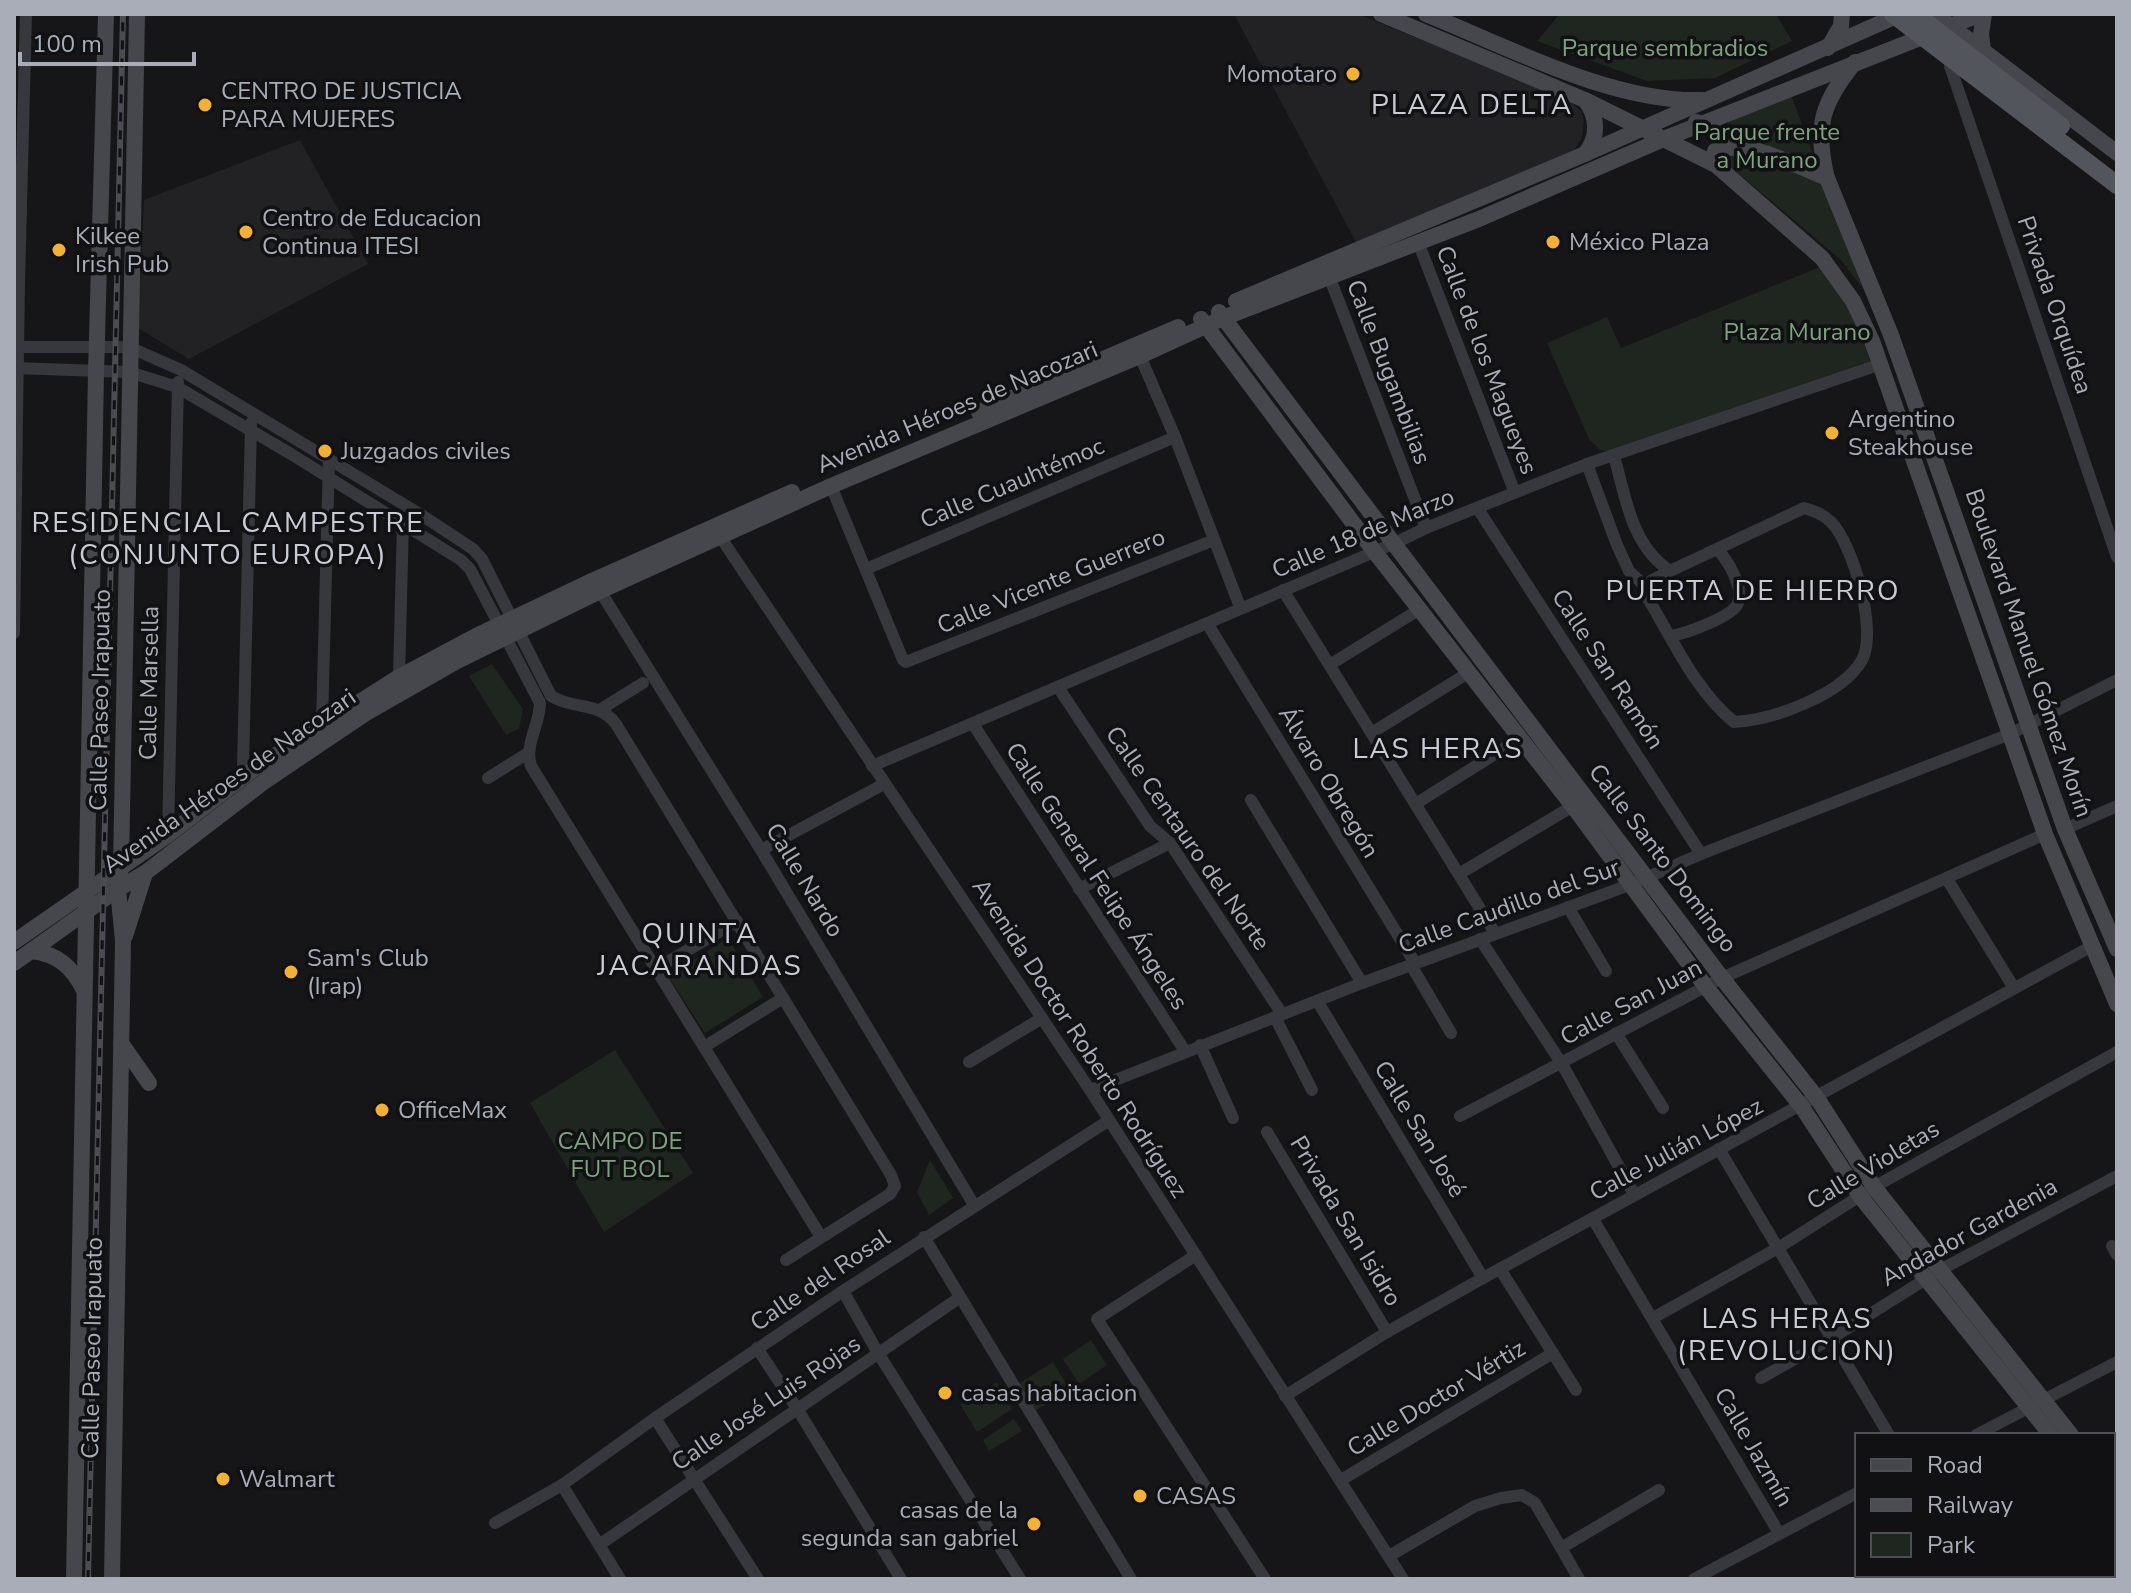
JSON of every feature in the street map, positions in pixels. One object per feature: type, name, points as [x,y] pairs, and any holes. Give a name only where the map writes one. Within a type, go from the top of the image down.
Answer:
[{"type":"main road","name":"Calle Paseo Irapuato","points":[[74,1579],[96,373],[106,14]]},
{"type":"main road","name":"Calle Paseo Irapuato","points":[[112,1579],[123,941],[118,889],[121,866],[137,14]]},
{"type":"main road","name":"Boulevard Manuel Gómez Morín","points":[[1381,14],[1716,158],[1822,258],[1853,301],[1881,364],[2045,834],[2117,1004]]},
{"type":"main road","points":[[1426,14],[1701,124]]},
{"type":"main road","points":[[1828,48],[1841,26],[1842,14]]},
{"type":"main road","points":[[1915,14],[2117,170]]},
{"type":"main road","points":[[1935,14],[2117,153]]},
{"type":"main road","points":[[1983,14],[1983,50]]},
{"type":"main road","name":"Avenida Héroes de Nacozari","points":[[1220,313],[1329,276],[1479,219],[1666,138],[1701,124],[1720,123],[1856,61],[1983,14]]},
{"type":"main road","points":[[1892,15],[1916,40],[2117,193]]},
{"type":"main road","points":[[1892,15],[2117,185]]},
{"type":"main road","name":"Avenida Héroes de Nacozari","points":[[15,938],[168,835],[223,792],[322,724],[399,677],[716,531],[1676,115],[1828,48],[1892,15]]},
{"type":"main road","name":"Boulevard Manuel Gómez Morín","points":[[1856,61],[1827,101],[1822,117],[1822,157],[1827,178],[1891,335],[2065,829],[2115,938]]},
{"type":"main road","points":[[1600,85],[1660,98],[1712,99]]},
{"type":"main road","points":[[1716,158],[1720,123],[1730,91]]},
{"type":"main road","points":[[1585,100],[1596,123],[1594,140],[1585,154]]},
{"type":"main road","points":[[1720,123],[1744,147]]},
{"type":"main road","points":[[2063,152],[2081,125]]},
{"type":"main road","points":[[1716,158],[1727,146],[1744,147],[1827,178]]},
{"type":"main road","name":"Calle Santo Domingo","points":[[1220,313],[1395,543],[1640,881],[1706,987],[1809,1102]]},
{"type":"main road","name":"Avenida Héroes de Nacozari","points":[[716,531],[1140,356],[1203,321]]},
{"type":"main road","name":"Calle Santo Domingo","points":[[1203,321],[1519,739],[1722,978],[1926,1278],[2037,1404],[2069,1433]]},
{"type":"main road","points":[[1280,426],[1296,414]]},
{"type":"main road","name":"Avenida Héroes de Nacozari","points":[[14,963],[145,873],[314,746],[508,628]]},
{"type":"main road","points":[[183,845],[190,830],[223,792]]},
{"type":"main road","points":[[123,941],[145,873]]},
{"type":"main road","points":[[31,951],[64,962],[85,993]]},
{"type":"main road","points":[[121,1043],[149,1083]]},
{"type":"main road","name":"Calle Santo Domingo","points":[[1867,1191],[1942,1269],[2037,1404],[2050,1433]]},
{"type":"street","points":[[14,633],[17,208],[22,20]]},
{"type":"street","name":"Privada Orquídea","points":[[1950,66],[2117,557]]},
{"type":"street","name":"Calle de los Magueyes","points":[[1418,242],[1515,493]]},
{"type":"street","name":"Calle Bugambilias","points":[[1329,276],[1426,528]]},
{"type":"street","points":[[17,347],[129,347],[181,370],[473,549],[482,559],[540,703],[528,753],[531,766],[821,1237]]},
{"type":"street","points":[[1140,356],[1175,437],[1240,607]]},
{"type":"street","name":"Calle 18 de Marzo","points":[[872,766],[1426,528],[1587,464],[1881,364]]},
{"type":"street","points":[[16,368],[129,372],[177,387],[250,430],[461,560],[470,569],[551,696],[558,701],[601,709],[616,724],[895,1186],[890,1194],[786,1260]]},
{"type":"street","name":"Calle Marsella","points":[[168,835],[177,387],[181,370]]},
{"type":"street","points":[[243,768],[252,412]]},
{"type":"street","name":"Calle Cuauhtémoc","points":[[866,569],[1175,437]]},
{"type":"street","points":[[1614,456],[1637,536],[1647,552],[1670,571]]},
{"type":"street","points":[[322,724],[329,458]]},
{"type":"street","points":[[1587,464],[1629,571],[1646,587],[1647,597],[1717,709],[1734,722],[1785,712],[1816,698],[1856,669],[1864,656],[1868,639],[1866,604],[1839,535],[1833,524],[1820,513],[1804,508],[1670,571],[1652,580],[1646,587]]},
{"type":"street","points":[[831,486],[866,569]]},
{"type":"street","points":[[399,677],[404,504]]},
{"type":"street","name":"Calle San Ramón","points":[[1478,509],[1701,854]]},
{"type":"street","name":"Avenida Doctor Roberto Rodríguez","points":[[716,531],[1090,1090],[1403,1579]]},
{"type":"street","name":"Calle Vicente Guerrero","points":[[866,569],[904,662],[1214,540]]},
{"type":"street","points":[[1670,636],[1684,634],[1732,611],[1739,602],[1739,592],[1728,561],[1718,550]]},
{"type":"street","name":"Calle Nardo","points":[[597,585],[761,850],[974,1205]]},
{"type":"street","points":[[1283,590],[1495,933]]},
{"type":"street","points":[[1331,664],[1420,609]]},
{"type":"street","name":"Álvaro Obregón","points":[[1207,623],[1413,964],[1451,1033]]},
{"type":"street","points":[[1373,732],[1468,673]]},
{"type":"street","name":"Calle Caudillo del Sur","points":[[1090,1090],[1362,983],[1640,881],[1701,854],[2010,734],[2117,680]]},
{"type":"street","points":[[601,709],[643,683]]},
{"type":"street","name":"Calle Centauro del Norte","points":[[1058,687],[1150,826],[1170,843],[1279,1016],[1312,1090]]},
{"type":"street","name":"Calle General Felipe Ángeles","points":[[973,724],[1185,1051]]},
{"type":"street","points":[[1417,803],[1519,739]]},
{"type":"street","points":[[488,778],[528,753]]},
{"type":"street","points":[[761,850],[884,784]]},
{"type":"street","points":[[1251,800],[1362,983]]},
{"type":"street","points":[[1459,874],[1573,806]]},
{"type":"street","points":[[2065,829],[2117,806]]},
{"type":"street","name":"Calle San Juan","points":[[1460,1116],[1722,978],[2045,834]]},
{"type":"street","points":[[1079,889],[1170,843]]},
{"type":"street","points":[[1947,879],[2014,988]]},
{"type":"street","points":[[1568,907],[1606,971]]},
{"type":"street","points":[[656,969],[737,921]]},
{"type":"street","points":[[15,938],[31,951]]},
{"type":"street","points":[[1480,939],[1562,1064],[1634,1194]]},
{"type":"street","name":"Calle Julián López","points":[[1285,1396],[1387,1332],[1483,1278],[2092,946]]},
{"type":"street","points":[[704,1047],[783,998]]},
{"type":"street","name":"Calle San José","points":[[1318,1002],[1483,1278]]},
{"type":"street","points":[[969,1062],[1042,1018]]},
{"type":"street","points":[[1616,1033],[1663,1108]]},
{"type":"street","points":[[1200,1045],[1233,1118]]},
{"type":"street","name":"Calle Violetas","points":[[1653,1318],[1778,1248],[1867,1191],[2117,1052]]},
{"type":"street","name":"Calle del Rosal","points":[[495,1523],[562,1485],[757,1348],[924,1237],[1108,1121]]},
{"type":"street","name":"Privada San Isidro","points":[[1267,1132],[1387,1332]]},
{"type":"street","points":[[1719,1149],[1888,1433]]},
{"type":"street","name":"Andador Gardenia","points":[[1761,1378],[1832,1338],[1926,1278],[2117,1176]]},
{"type":"street","name":"Calle Jazmín","points":[[1593,1219],[1779,1533]]},
{"type":"street","points":[[924,1237],[1131,1579]]},
{"type":"street","points":[[1196,1255],[1097,1319],[1265,1579]]},
{"type":"street","points":[[1500,1269],[1576,1390]]},
{"type":"street","points":[[843,1291],[878,1353],[1020,1579]]},
{"type":"street","name":"Calle José Luis Rojas","points":[[599,1545],[959,1298]]},
{"type":"street","points":[[757,1348],[901,1579]]},
{"type":"street","name":"Calle Doctor Vértiz","points":[[1341,1480],[1553,1353]]},
{"type":"street","points":[[1980,1433],[2117,1362]]},
{"type":"street","points":[[655,1418],[758,1579]]},
{"type":"street","points":[[562,1485],[620,1579]]},
{"type":"street","points":[[1561,1548],[1659,1490]]},
{"type":"street","points":[[1694,1579],[1855,1494]]},
{"type":"street","points":[[1389,1556],[1475,1506],[1522,1495],[1535,1503],[1579,1579]]},
{"type":"street","points":[[1921,1579],[1927,1577]]},
{"type":"shaded area","name":"PLAZA DELTA","points":[[1234,14],[1358,14],[1569,100],[1581,111],[1584,121],[1582,138],[1574,150],[1357,244]]},
{"type":"shaded area","name":"Centro de Educacion Continua ITESI","points":[[300,140],[368,264],[189,359],[138,328],[144,200]]},
{"type":"green space","name":"Parque sembradios","points":[[1560,14],[1776,14],[1792,41],[1715,78],[1647,81],[1537,41]]},
{"type":"green space","name":"Parque frente a Murano","points":[[1791,95],[1863,289],[1841,260],[1725,162],[1721,141],[1730,117]]},
{"type":"green space","name":"Plaza Murano","points":[[1820,267],[1856,318],[1870,361],[1610,452],[1600,450],[1589,439],[1547,343],[1607,317],[1621,348]]},
{"type":"green space","points":[[492,664],[523,709],[519,729],[506,735],[469,676]]},
{"type":"green space","points":[[728,938],[763,997],[705,1033],[668,976]]},
{"type":"green space","name":"CAMPO DE FUT BOL","points":[[615,1050],[693,1173],[604,1232],[530,1103]]},
{"type":"green space","points":[[930,1160],[953,1198],[929,1215],[917,1192]]},
{"type":"green space","points":[[1091,1340],[1107,1365],[1079,1384],[1063,1359]]},
{"type":"green space","points":[[1053,1362],[1070,1390],[1033,1412],[1018,1384]]},
{"type":"green space","points":[[997,1382],[1012,1409],[977,1432],[960,1404]]},
{"type":"green space","points":[[1014,1419],[1022,1431],[989,1451],[983,1440]]},
{"type":"railway","points":[[88,1579],[123,14]]},
{"type":"place","name":"Momotaro","points":[[1353,74]]},
{"type":"place","name":"CENTRO DE JUSTICIA PARA MUJERES","points":[[205,105]]},
{"type":"place","name":"Centro de Educacion Continua ITESI","points":[[246,232]]},
{"type":"place","name":"México Plaza","points":[[1553,242]]},
{"type":"place","name":"Kilkee Irish Pub","points":[[59,250]]},
{"type":"place","name":"Argentino Steakhouse","points":[[1832,433]]},
{"type":"place","name":"Juzgados civiles","points":[[325,451]]},
{"type":"place","name":"Sam's Club (Irap)","points":[[291,972]]},
{"type":"place","name":"OfficeMax","points":[[382,1110]]},
{"type":"place","name":"casas habitacion","points":[[945,1393]]},
{"type":"place","name":"Walmart","points":[[223,1479]]},
{"type":"place","name":"CASAS","points":[[1140,1496]]},
{"type":"place","name":"casas de la segunda san gabriel","points":[[1034,1524]]},
{"type":"district","name":"PLAZA DELTA","points":[[1472,104]]},
{"type":"district","name":"RESIDENCIAL CAMPESTRE (CONJUNTO EUROPA)","points":[[228,538]]},
{"type":"district","name":"PUERTA DE HIERRO","points":[[1753,590]]},
{"type":"district","name":"LAS HERAS","points":[[1438,748]]},
{"type":"district","name":"QUINTA JACARANDAS","points":[[700,949]]},
{"type":"district","name":"LAS HERAS (REVOLUCION)","points":[[1787,1334]]}]
